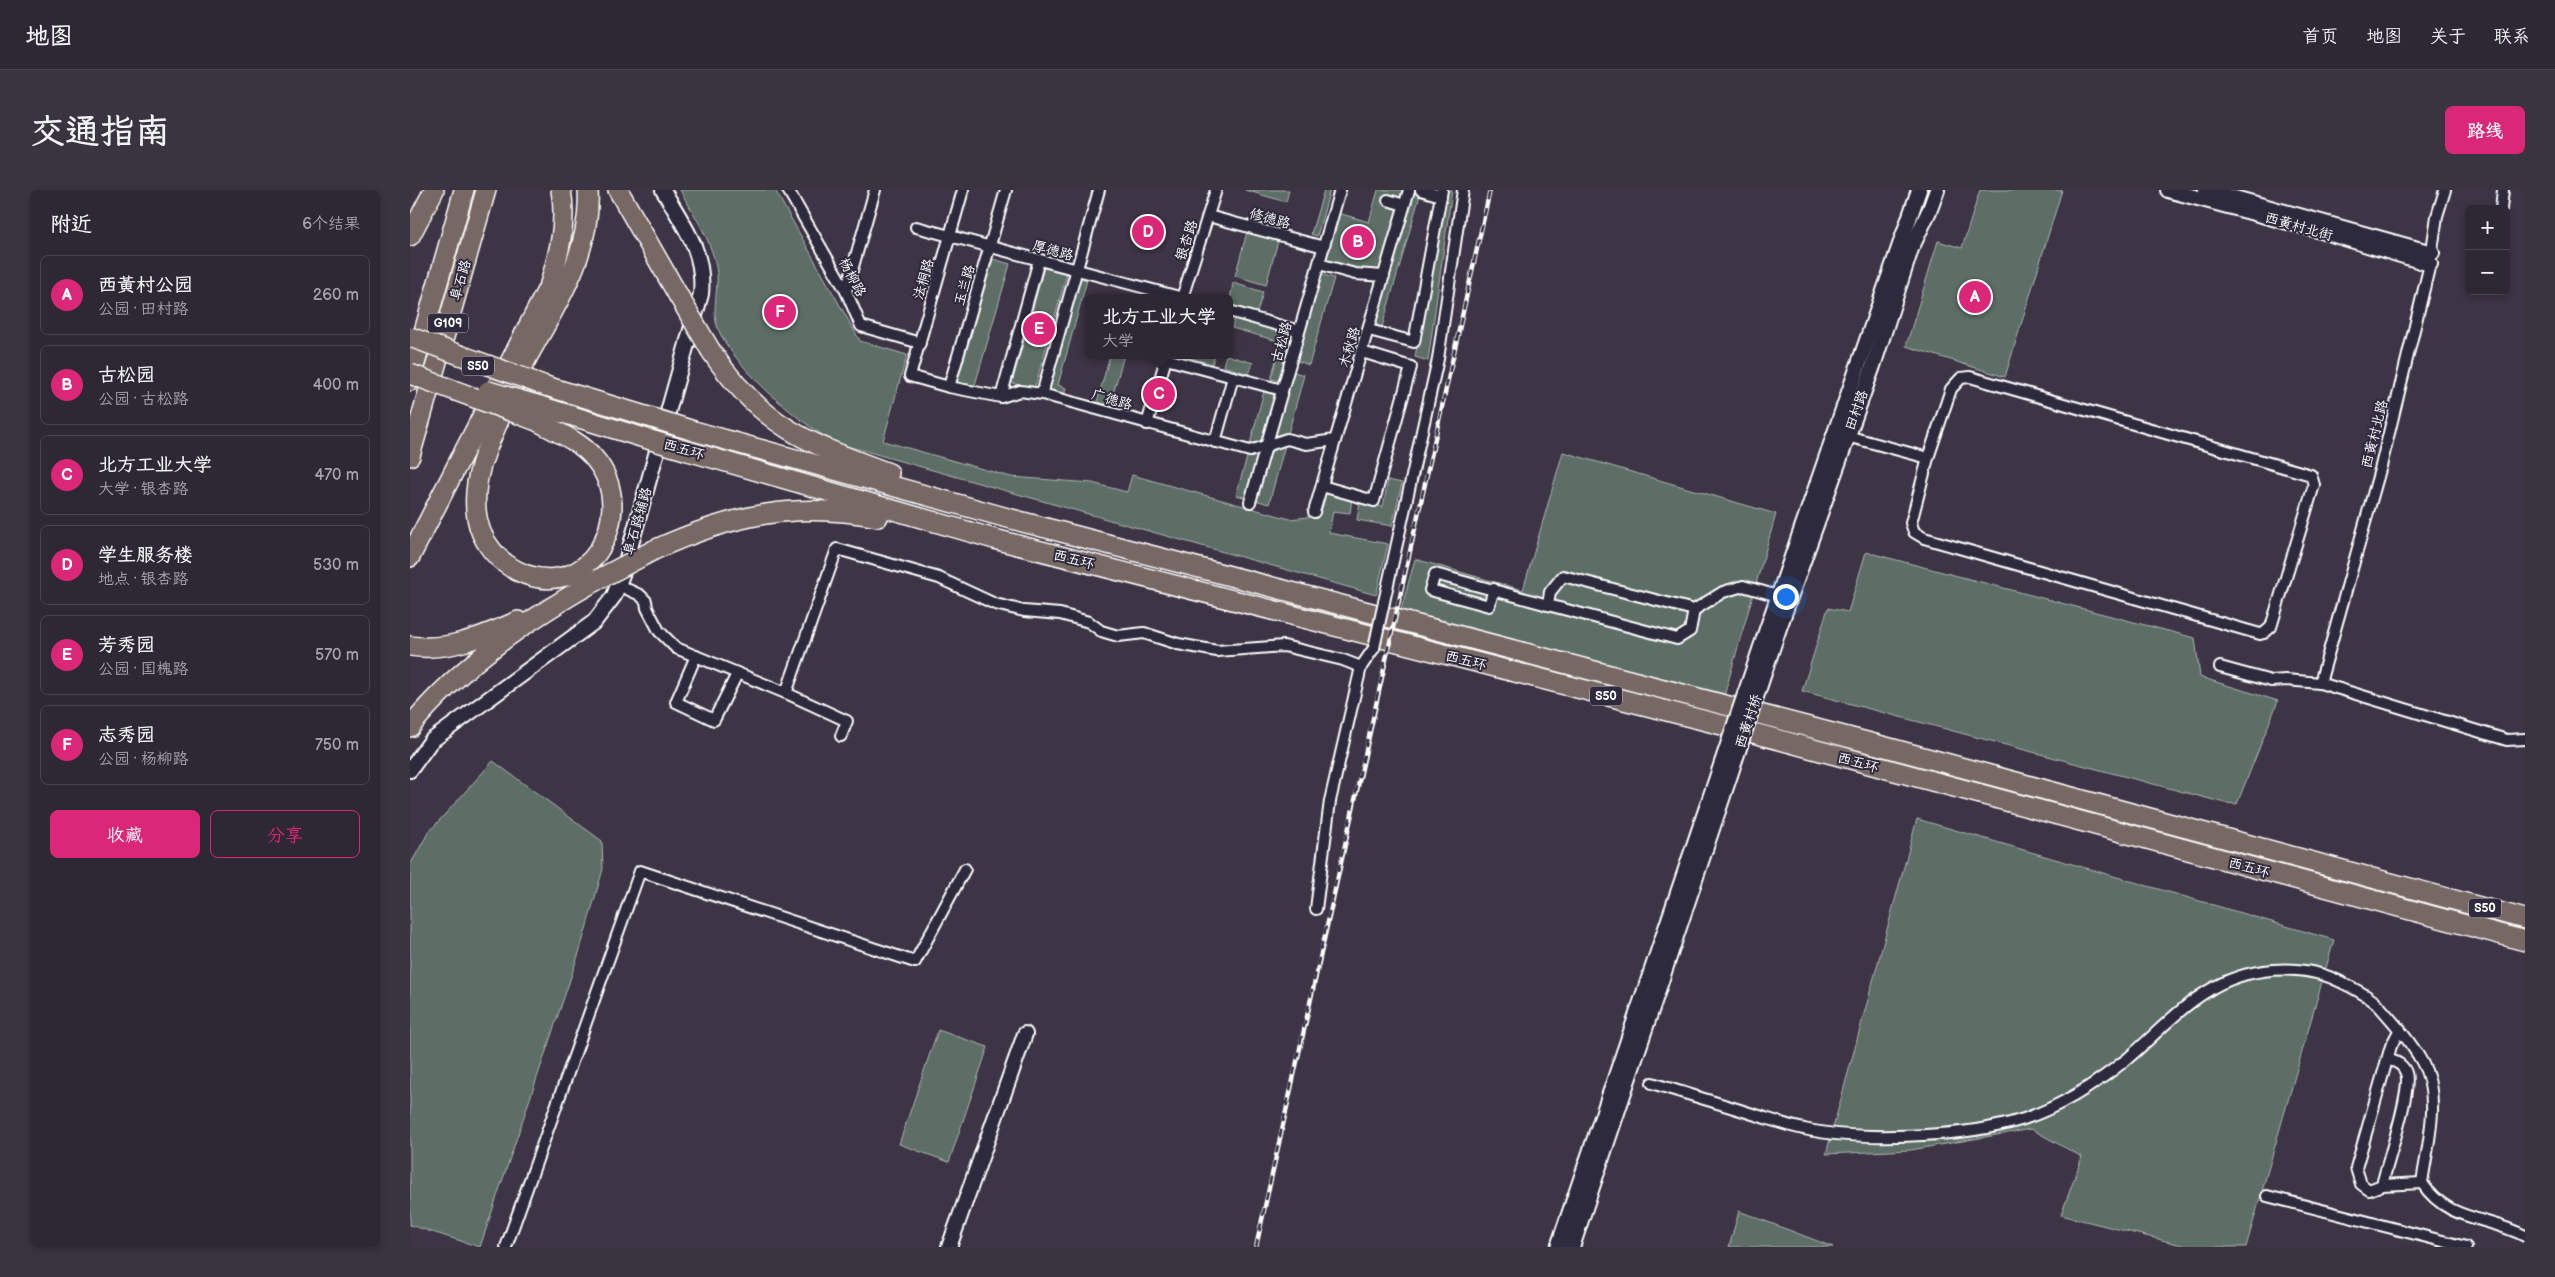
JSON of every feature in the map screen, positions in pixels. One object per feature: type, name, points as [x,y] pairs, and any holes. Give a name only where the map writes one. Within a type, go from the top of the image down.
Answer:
[{"type":"highway","points":[[410,236],[434,190]]},
{"type":"highway","name":"阜石路","points":[[410,381],[464,190]]},
{"type":"highway","name":"阜石路","points":[[410,456],[486,190]]},
{"type":"highway","points":[[410,557],[550,284],[558,258],[563,228],[564,205],[561,190]]},
{"type":"highway","points":[[410,374],[539,414],[594,458],[605,474],[611,493],[612,516],[606,537],[595,556],[576,571],[556,578],[540,578],[520,573],[504,565],[491,552],[481,534],[476,512],[475,491],[479,470],[496,427],[526,360],[576,266],[586,236],[590,207],[588,190]]},
{"type":"highway","points":[[618,190],[711,351],[741,391],[764,413],[789,431],[819,447],[1004,517]]},
{"type":"highway","points":[[410,337],[546,386]]},
{"type":"highway","name":"西五环","points":[[410,345],[694,431],[1004,517],[1882,746],[2525,919]]},
{"type":"highway","name":"西五环","points":[[410,367],[539,414],[644,438],[998,540],[1765,736],[2525,941]]},
{"type":"highway","points":[[410,646],[439,648],[490,634],[555,604],[654,550],[695,531],[730,520],[772,511],[805,508],[851,511],[998,540]]},
{"type":"highway","points":[[410,727],[456,680],[512,634],[555,604]]},
{"type":"highway","points":[[2445,898],[2525,905]]},
{"type":"highway","points":[[2439,918],[2525,945]]},
{"type":"main road","name":"阜石路辅路","points":[[410,770],[431,741],[594,622],[614,596],[701,294],[703,277],[700,257],[663,190]]},
{"type":"main road","name":"田村路","points":[[1773,630],[1778,596],[1919,190]]},
{"type":"main road","name":"田村路","points":[[1773,630],[1847,436],[1911,249],[1930,209],[1936,190]]},
{"type":"main road","name":"西黄村北街","points":[[2168,190],[2431,258]]},
{"type":"main road","name":"西黄村北街","points":[[2206,190],[2431,258]]},
{"type":"main road","name":"西黄村桥","points":[[1713,809],[1773,630]]},
{"type":"main road","points":[[1558,1247],[1713,809]]},
{"type":"main road","points":[[1572,1247],[1713,809]]},
{"type":"main road","points":[[949,1247],[1025,1034]]},
{"type":"street","name":"杨柳路","points":[[788,190],[846,291],[861,326],[920,343]]},
{"type":"street","points":[[846,291],[875,190]]},
{"type":"street","name":"法桐路","points":[[910,376],[963,190]]},
{"type":"street","name":"玉兰路","points":[[949,387],[1006,190]]},
{"type":"street","points":[[1042,394],[1099,190]]},
{"type":"street","name":"银杏路","points":[[1183,294],[1216,190]]},
{"type":"street","name":"古松路","points":[[1250,502],[1340,190]]},
{"type":"street","name":"木秋路","points":[[1314,512],[1409,190]]},
{"type":"street","points":[[1369,330],[1414,342],[1442,193],[1421,190]]},
{"type":"street","points":[[1316,909],[1330,801],[1361,667],[1374,648],[1438,359],[1464,190]]},
{"type":"street","name":"西黄村北路","points":[[2320,683],[2381,466],[2431,258],[2437,216],[2446,190]]},
{"type":"street","points":[[2501,205],[2503,190]]},
{"type":"street","points":[[1388,200],[1404,205]]},
{"type":"street","name":"修德路","points":[[1208,216],[1324,247]]},
{"type":"street","name":"厚德路","points":[[916,227],[1167,294]]},
{"type":"street","points":[[1001,397],[1039,260]]},
{"type":"street","points":[[1319,264],[1355,274],[1384,276]]},
{"type":"street","points":[[1233,312],[1299,331]]},
{"type":"street","points":[[1322,486],[1374,500],[1412,367],[1362,352]]},
{"type":"street","points":[[1147,424],[1166,359]]},
{"type":"street","points":[[1174,359],[1282,390]]},
{"type":"street","name":"广德路","points":[[910,376],[949,387],[1001,397],[1020,391],[1042,394],[1250,451],[1287,439],[1306,444],[1335,440]]},
{"type":"street","points":[[1215,442],[1233,377]]},
{"type":"street","points":[[1970,377],[2311,475],[2314,485],[2271,628],[2260,634],[1924,538],[1914,532],[1911,523],[1928,458],[1951,389],[1961,378],[1970,377]]},
{"type":"street","points":[[1847,436],[1928,458]]},
{"type":"street","points":[[786,693],[837,549],[939,578],[995,604],[1024,611],[1060,614],[1089,622],[1101,631],[1118,636],[1144,633],[1178,644],[1217,651],[1284,646],[1343,660],[1361,667]]},
{"type":"street","points":[[1494,589],[1489,606],[1430,590],[1435,574],[1494,589],[1677,639],[1690,631],[1694,610]]},
{"type":"street","points":[[1548,605],[1550,592],[1563,576],[1694,610],[1723,592],[1743,586],[1778,596]]},
{"type":"street","points":[[618,585],[640,595],[646,602],[647,608],[660,631],[676,648],[786,693],[846,721],[841,736]]},
{"type":"street","points":[[696,656],[676,702],[714,720],[737,674]]},
{"type":"street","points":[[2220,667],[2271,681],[2320,683],[2507,740],[2525,739]]},
{"type":"street","points":[[506,1247],[640,872],[915,962],[965,869]]},
{"type":"street","points":[[1652,1083],[1804,1130],[1852,1135],[1937,1134],[2009,1123],[2048,1110],[2125,1061],[2204,993],[2226,981],[2254,972],[2309,971],[2332,977],[2374,1000],[2400,1029],[2423,1063],[2431,1088],[2431,1114],[2422,1183],[2432,1198],[2448,1210],[2525,1236]]},
{"type":"street","points":[[2400,1029],[2391,1046],[2356,1168],[2357,1177],[2365,1188],[2369,1190],[2382,1185],[2422,1183]]},
{"type":"street","points":[[2382,1185],[2405,1094],[2407,1075],[2400,1063],[2388,1059]]},
{"type":"street","points":[[2267,1196],[2466,1247]]},
{"type":"green space","points":[[680,190],[775,190],[860,341],[907,355],[883,441],[1011,477],[1092,483],[1127,492],[1132,475],[1290,519],[1317,516],[1325,492],[1352,499],[1350,513],[1333,511],[1329,533],[1388,544],[1376,595],[849,447],[818,432],[783,405],[747,371],[722,337],[715,316],[717,273],[712,251],[703,230]]},
{"type":"green space","points":[[1245,190],[1289,190],[1286,202]]},
{"type":"green space","points":[[1324,190],[1330,190],[1317,236],[1311,234]]},
{"type":"green space","points":[[1378,190],[1402,190],[1379,271],[1357,271],[1324,261],[1338,213],[1369,222]]},
{"type":"green space","points":[[1446,190],[1452,190],[1428,361],[1415,357]]},
{"type":"green space","points":[[1980,190],[2062,190],[2005,377],[1906,346],[1938,241],[1962,248]]},
{"type":"green space","points":[[1412,192],[1420,195],[1382,327],[1374,325]]},
{"type":"green space","points":[[1247,232],[1278,241],[1266,285],[1235,276]]},
{"type":"green space","points":[[993,259],[1010,264],[975,385],[957,383]]},
{"type":"green space","points":[[1044,268],[1067,274],[1034,390],[1012,383]]},
{"type":"green space","points":[[1320,274],[1334,278],[1309,365],[1295,360]]},
{"type":"green space","points":[[1079,278],[1087,280],[1058,385],[1066,388],[1064,396],[1047,391]]},
{"type":"green space","points":[[1233,283],[1263,292],[1257,313],[1233,307],[1233,294],[1231,294]]},
{"type":"green space","points":[[1235,317],[1294,334],[1280,381],[1271,379],[1281,342],[1233,328]]},
{"type":"green space","points":[[1233,357],[1253,363],[1249,374],[1223,366],[1225,359],[1233,359]]},
{"type":"green space","points":[[1109,359],[1123,359],[1110,405],[1097,402]]},
{"type":"green space","points":[[1194,359],[1214,359],[1212,364]]},
{"type":"green space","points":[[1291,371],[1304,375],[1288,434],[1272,438]]},
{"type":"green space","points":[[1264,391],[1277,395],[1264,440],[1250,444]]},
{"type":"green space","points":[[1285,445],[1269,504],[1255,500],[1269,451]]},
{"type":"green space","points":[[1563,452],[1776,514],[1722,703],[1401,610],[1415,559],[1523,590]]},
{"type":"green space","points":[[1260,453],[1247,498],[1236,495],[1247,457]]},
{"type":"green space","points":[[1388,480],[1402,483],[1392,526],[1357,520],[1360,501],[1383,507]]},
{"type":"green space","points":[[1866,552],[2195,638],[2200,677],[2278,701],[2237,804],[2225,803],[1802,691],[1828,608],[1848,612]]},
{"type":"green space","points":[[493,761],[602,841],[603,869],[580,950],[480,1247],[410,1225],[410,865],[428,833]]},
{"type":"green space","points":[[1917,819],[2334,940],[2246,1247],[2190,1247],[2061,1215],[2082,1157],[2031,1129],[1911,1150],[1826,1154]]},
{"type":"green space","points":[[938,1030],[988,1047],[949,1162],[899,1144]]},
{"type":"green space","points":[[1739,1211],[1833,1247],[1729,1247]]},
{"type":"railway","points":[[1256,1247],[1490,190]]},
{"type":"place","name":"学生服务楼","points":[[1148,232]]},
{"type":"place","name":"古松园","points":[[1358,242]]},
{"type":"place","name":"西黄村公园","points":[[1975,297]]},
{"type":"place","name":"志秀园","points":[[780,312]]},
{"type":"place","name":"芳秀园","points":[[1039,329]]},
{"type":"place","name":"北方工业大学","points":[[1159,394]]}]
